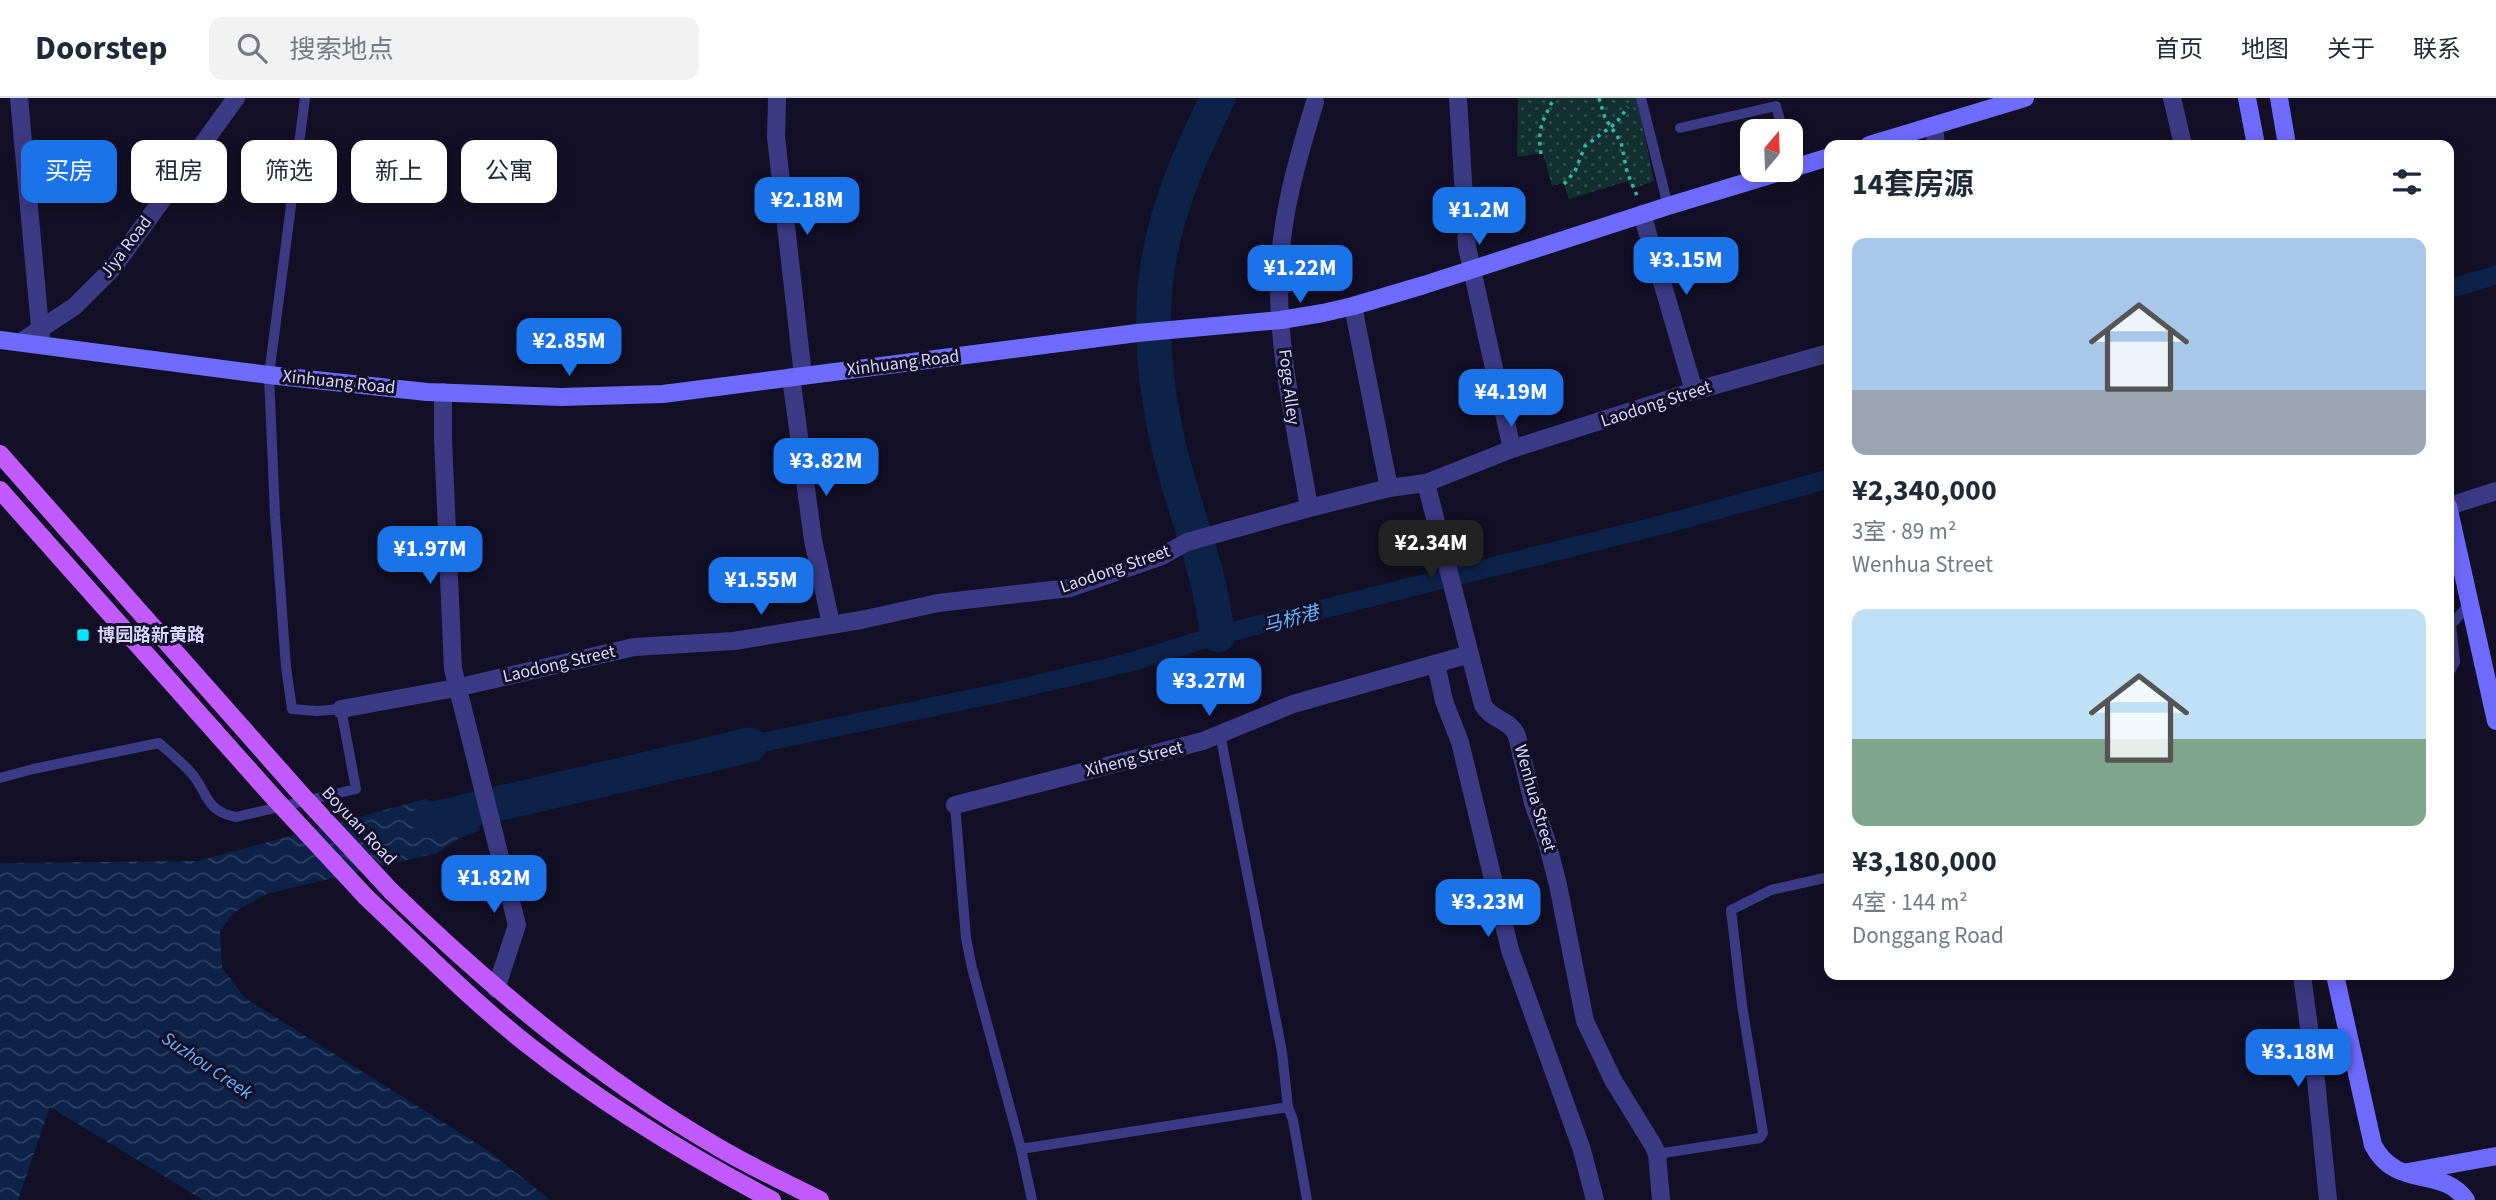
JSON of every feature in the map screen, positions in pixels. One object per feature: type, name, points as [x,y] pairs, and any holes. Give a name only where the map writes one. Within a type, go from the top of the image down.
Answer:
[{"type":"main road","name":"Boyuan Road","points":[[0,454],[300,793],[391,891],[459,957],[542,1028],[627,1089],[716,1146],[820,1200]]},
{"type":"main road","points":[[0,491],[275,799],[366,897],[445,972],[527,1045],[613,1106],[706,1165],[772,1200]]},
{"type":"street","points":[[19,98],[41,338]]},
{"type":"street","name":"Jiya Road","points":[[41,338],[112,269],[236,98]]},
{"type":"street","points":[[777,98],[776,137],[813,540],[831,624]]},
{"type":"street","points":[[1458,98],[1464,213],[1471,270],[1512,449]]},
{"type":"street","points":[[1886,140],[2025,98]]},
{"type":"street","points":[[2172,98],[2182,140]]},
{"type":"street","points":[[2247,98],[2255,140]]},
{"type":"street","points":[[2279,98],[2286,140]]},
{"type":"street","name":"Foge Alley","points":[[1310,508],[1290,405],[1279,279],[1286,216],[1296,165],[1315,102]]},
{"type":"street","points":[[1934,126],[1935,140]]},
{"type":"street","name":"Xinhuang Road","points":[[1803,163],[1824,159]]},
{"type":"street","name":"Xinhuang Road","points":[[0,340],[21,342],[41,338],[269,375],[443,392],[561,397],[663,394],[1137,333],[1281,320],[1353,306],[1741,182]]},
{"type":"street","points":[[1642,214],[1694,391]]},
{"type":"street","points":[[1353,306],[1389,488]]},
{"type":"street","name":"Laodong Street","points":[[341,709],[456,688],[635,647],[734,641],[938,603],[1070,588],[1162,555],[1195,539],[1389,488],[1426,483],[1512,449],[1694,391],[1824,354]]},
{"type":"street","points":[[443,392],[451,650],[456,688],[517,925],[496,989]]},
{"type":"street","name":"Wenhua Street","points":[[1426,483],[1483,705],[1487,712],[1514,727],[1517,736],[1533,803],[1555,874],[1585,1021],[1609,1072],[1657,1154],[1661,1200]]},
{"type":"street","points":[[2454,504],[2496,491]]},
{"type":"street","points":[[2454,529],[2496,721]]},
{"type":"street","name":"Xiheng Street","points":[[955,805],[1182,747],[1293,704],[1470,654]]},
{"type":"street","points":[[1436,664],[1444,701],[1460,742],[1510,950],[1575,1130],[1595,1200]]},
{"type":"street","points":[[2303,980],[2328,1200]]},
{"type":"street","points":[[2336,980],[2373,1145],[2380,1159],[2401,1173],[2450,1185],[2466,1200]]},
{"type":"street","points":[[2401,1173],[2496,1156]]},
{"type":"lane","points":[[0,778],[159,743],[194,776],[212,808],[222,814],[236,817],[356,789],[341,709],[292,709],[275,527],[269,375],[305,98]]},
{"type":"lane","points":[[1637,99],[1668,206]]},
{"type":"lane","points":[[1680,128],[1776,106],[1780,119]]},
{"type":"lane","points":[[2454,622],[2470,603]]},
{"type":"lane","points":[[1220,734],[1282,1052],[1288,1107],[1293,1120],[1307,1200]]},
{"type":"lane","points":[[955,805],[972,968],[1021,1149],[1032,1200]]},
{"type":"lane","points":[[1657,1154],[1760,1138],[1763,1133],[1742,1005],[1731,910],[1771,890],[1824,878]]},
{"type":"lane","points":[[1021,1149],[1288,1107]]},
{"type":"path","points":[[1541,154],[1541,122],[1554,98]]},
{"type":"path","points":[[1599,98],[1623,148],[1627,172],[1642,214]]},
{"type":"path","points":[[1564,184],[1575,171],[1585,146],[1611,127],[1637,99]]},
{"type":"green space","points":[[1518,98],[1637,98],[1654,181],[1632,189],[1628,181],[1569,199],[1563,183],[1552,186],[1543,153],[1517,157]]},
{"type":"water","name":"Suzhou Creek","points":[[473,798],[480,830],[458,839],[437,853],[266,894],[233,913],[220,931],[222,968],[245,998],[486,1149],[550,1200],[203,1200],[50,1107],[18,1200],[0,1200],[0,863],[198,861],[425,799],[436,804]]},
{"type":"waterway","points":[[1218,98],[1175,196],[1163,237],[1154,302],[1156,368],[1166,434],[1208,583],[1218,635]]},
{"type":"waterway","name":"马桥港","points":[[2454,287],[2496,275]]},
{"type":"waterway","name":"马桥港","points":[[750,745],[1004,692],[1131,662],[1218,635],[1665,524],[1824,480]]},
{"type":"waterway","points":[[429,820],[750,745]]},
{"type":"place","name":"博园路新黄路","points":[[83,635]]}]
